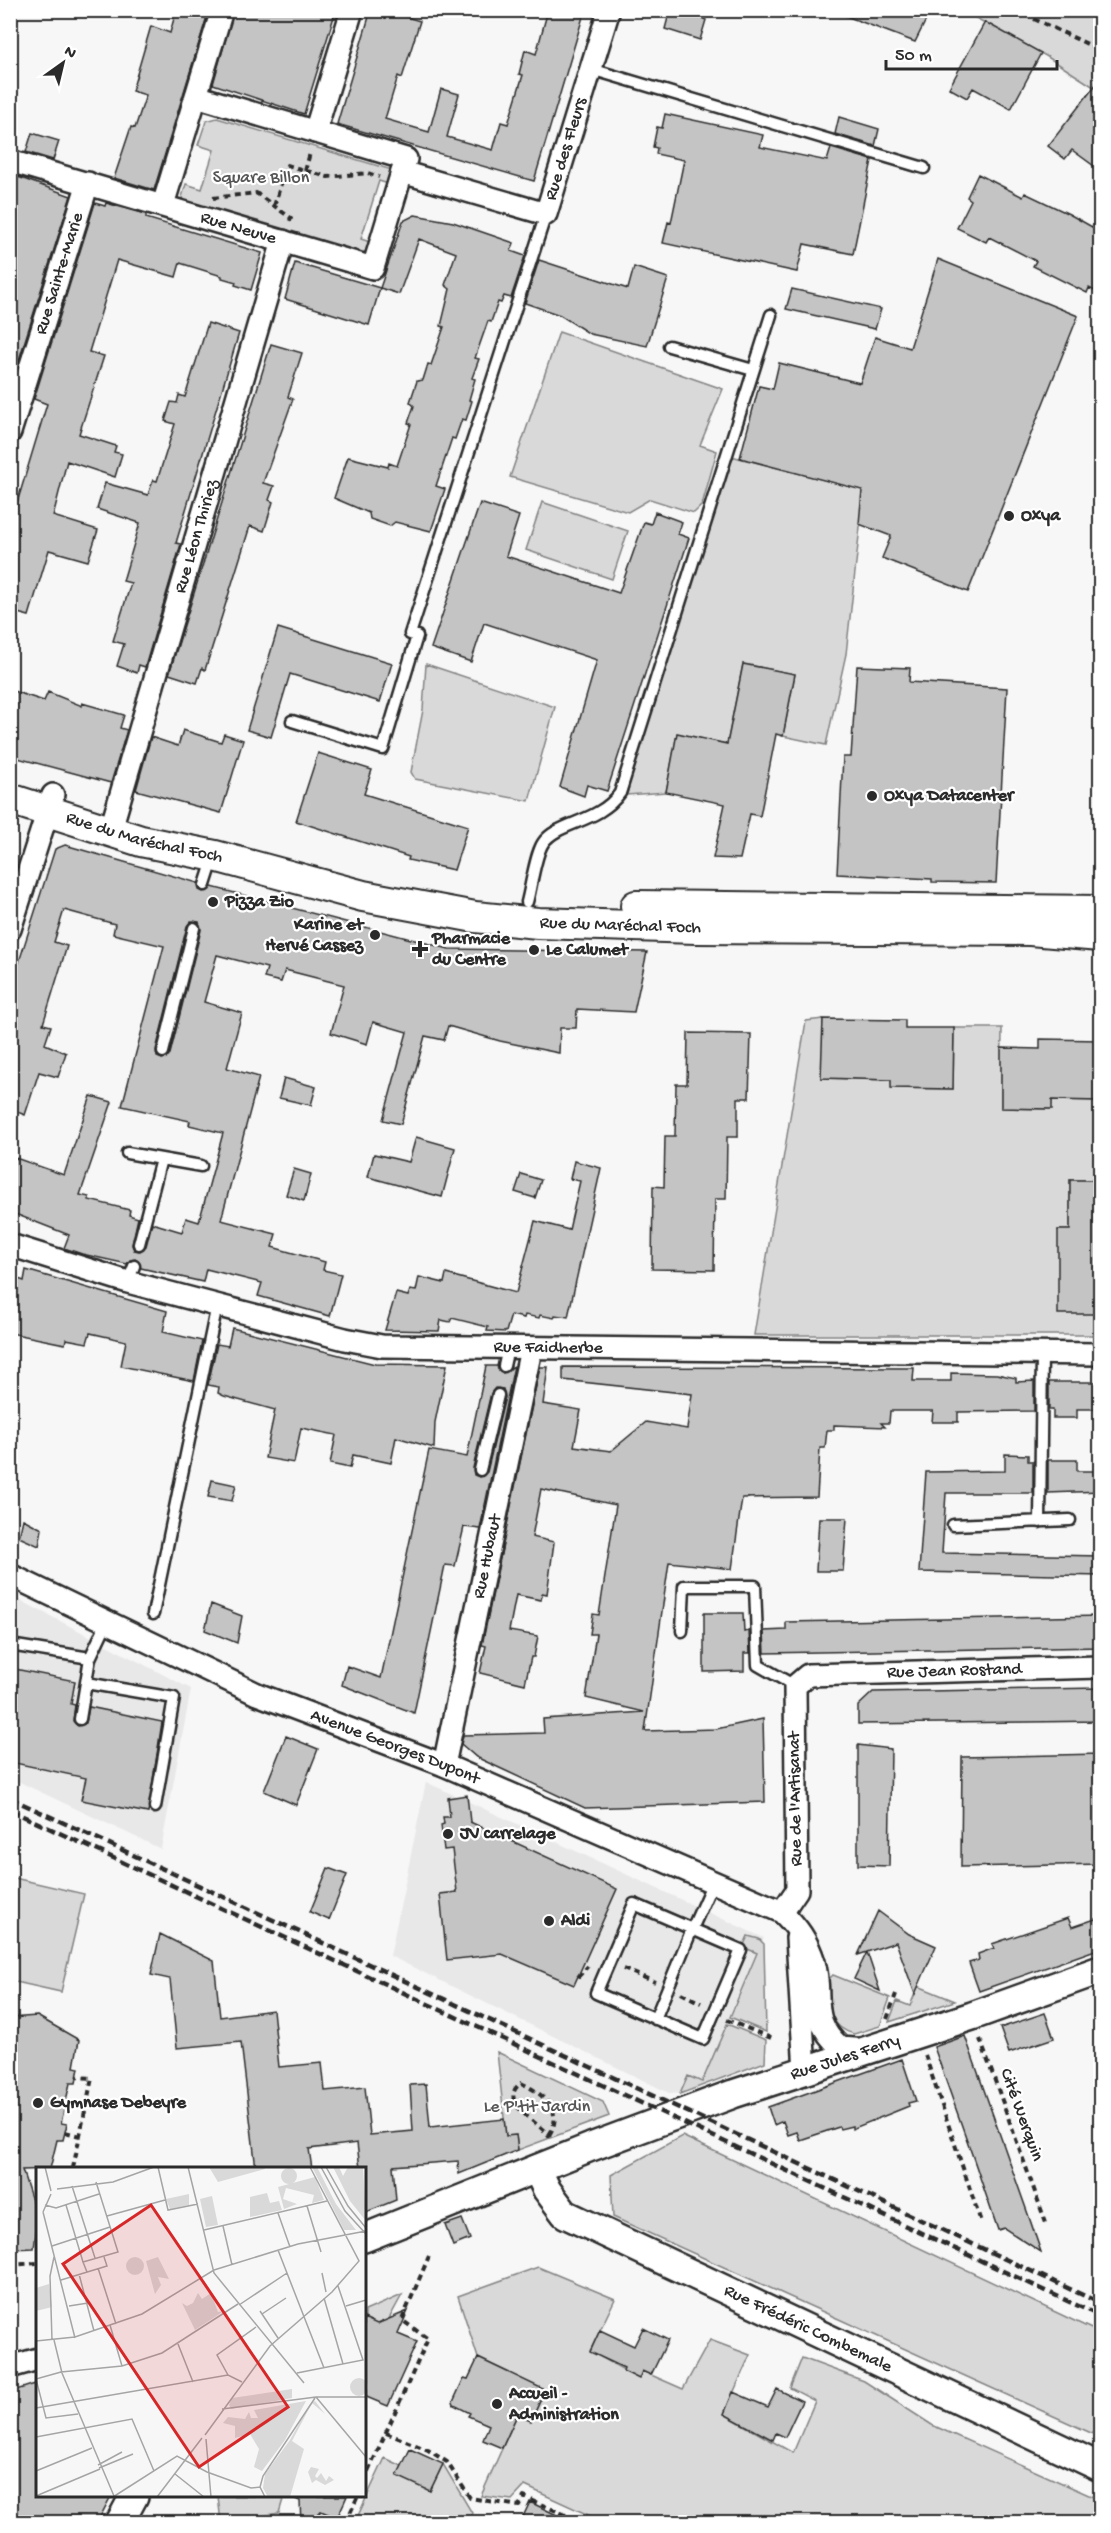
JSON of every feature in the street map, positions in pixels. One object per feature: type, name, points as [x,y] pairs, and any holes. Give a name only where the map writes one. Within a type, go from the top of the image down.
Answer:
[{"type":"main road","name":"Rue du Maréchal Foch","points":[[10,783],[51,804]]},
{"type":"main road","name":"Rue du Maréchal Foch","points":[[10,799],[51,804],[217,849],[426,894],[527,902],[1101,911]]},
{"type":"main road","name":"Rue du Maréchal Foch","points":[[217,849],[363,896],[451,913],[514,922],[696,928],[1030,930],[1101,936]]},
{"type":"street","points":[[166,196],[222,10]]},
{"type":"street","points":[[315,132],[352,10]]},
{"type":"street","name":"Rue des Fleurs","points":[[400,178],[546,214],[609,10]]},
{"type":"street","points":[[196,96],[406,159],[400,178]]},
{"type":"street","name":"Rue Neuve","points":[[10,161],[88,183],[166,196],[283,242],[373,268],[400,178]]},
{"type":"street","name":"Rue Sainte-Marie","points":[[10,432],[88,183]]},
{"type":"street","name":"Rue Léon Thiriez","points":[[113,822],[283,242]]},
{"type":"street","points":[[10,929],[51,804]]},
{"type":"street","name":"Rue Faidherbe","points":[[10,1245],[131,1274],[217,1305],[345,1339],[382,1346],[506,1357],[531,1349],[1101,1354]]},
{"type":"street","name":"Rue Hubaut","points":[[444,1765],[531,1349]]},
{"type":"street","name":"Avenue Georges Dupont","points":[[10,1575],[257,1694],[444,1765],[786,1916]]},
{"type":"street","name":"Rue Jean Rostand","points":[[801,1681],[1101,1667]]},
{"type":"street","name":"Rue de l'Artisanat","points":[[786,1916],[797,1890],[801,1681]]},
{"type":"street","points":[[786,1916],[799,1927],[814,1964],[817,2012],[822,2026],[841,2048],[867,2050]]},
{"type":"street","points":[[786,1916],[798,1946],[805,2071]]},
{"type":"street","name":"Rue Jules Ferry","points":[[366,2237],[591,2147],[733,2094],[972,2016],[1101,1970]]},
{"type":"street","name":"Rue Frédéric Combemale","points":[[537,2169],[547,2190],[564,2214],[1101,2467]]},
{"type":"street","points":[[10,2367],[36,2360]]},
{"type":"street","points":[[120,2523],[133,2497]]},
{"type":"lane","points":[[591,69],[924,168]]},
{"type":"lane","points":[[292,721],[383,749],[417,636],[410,634],[546,214]]},
{"type":"lane","points":[[527,902],[542,844],[555,831],[577,824],[600,812],[620,793],[771,315]]},
{"type":"lane","points":[[669,346],[753,370]]},
{"type":"lane","points":[[205,885],[217,849]]},
{"type":"lane","points":[[163,1052],[194,927]]},
{"type":"lane","points":[[127,1153],[201,1166]]},
{"type":"lane","points":[[139,1244],[161,1159]]},
{"type":"lane","points":[[153,1614],[217,1305]]},
{"type":"lane","points":[[1040,1522],[1042,1353]]},
{"type":"lane","points":[[480,1470],[498,1395]]},
{"type":"lane","points":[[953,1525],[1070,1520]]},
{"type":"lane","points":[[682,1631],[684,1586],[755,1586],[758,1665],[801,1681]]},
{"type":"lane","points":[[80,1719],[90,1658],[107,1622]]},
{"type":"lane","points":[[10,1645],[90,1658]]},
{"type":"lane","points":[[86,1683],[174,1698],[155,1807]]},
{"type":"lane","points":[[655,2019],[712,1882]]},
{"type":"lane","points":[[634,1904],[692,1929],[741,1950],[703,2039],[596,1994],[634,1904]]},
{"type":"path","points":[[1015,10],[1101,50]]},
{"type":"path","points":[[274,206],[287,165],[328,177],[368,173],[400,178]]},
{"type":"path","points":[[166,196],[212,198],[256,193],[291,218],[283,242]]},
{"type":"path","points":[[883,2028],[896,1995]]},
{"type":"path","name":"Cité Werquin","points":[[972,2016],[1046,2223]]},
{"type":"path","points":[[918,2034],[981,2222]]},
{"type":"path","points":[[73,2167],[92,2078],[77,2077]]},
{"type":"path","points":[[549,2135],[555,2127],[556,2113],[546,2100],[521,2083],[514,2088],[512,2096],[514,2104],[549,2135],[563,2158]]},
{"type":"path","points":[[64,2133],[80,2136]]},
{"type":"path","points":[[366,2477],[428,2339],[402,2320],[429,2256]]},
{"type":"path","points":[[10,2265],[36,2263]]},
{"type":"path","points":[[386,2433],[428,2450],[447,2462],[470,2498],[519,2506],[524,2497],[582,2523]]},
{"type":"path","points":[[346,2523],[358,2497]]},
{"type":"path","points":[[294,2523],[300,2523]]},
{"type":"shaded area","points":[[10,1595],[191,1689],[161,1849],[11,1778]]},
{"type":"shaded area","points":[[426,1782],[764,1938],[702,2082],[688,2076],[680,2094],[669,2093],[390,1956]]},
{"type":"green space","points":[[1096,10],[1100,12],[1100,91],[1046,56],[963,11]]},
{"type":"green space","name":"Square Billon","points":[[217,118],[392,170],[394,186],[379,181],[361,239],[376,244],[375,248],[362,253],[188,204],[182,197],[186,184],[202,189],[214,150],[198,145],[206,121]]},
{"type":"green space","points":[[559,332],[723,389],[700,445],[717,451],[702,505],[694,513],[650,499],[628,512],[510,477]]},
{"type":"green space","points":[[731,456],[864,490],[846,654],[826,745],[783,736],[795,674],[743,664],[727,744],[677,734],[666,792],[627,795],[639,741]]},
{"type":"green space","points":[[542,502],[628,531],[612,579],[526,550]]},
{"type":"green space","points":[[426,664],[555,707],[529,801],[415,779],[411,772],[423,710]]},
{"type":"green space","points":[[823,1019],[822,1078],[891,1080],[892,1088],[953,1089],[954,1028],[1002,1028],[1001,1108],[1051,1109],[1052,1100],[1100,1101],[1100,1180],[1070,1180],[1070,1230],[1058,1230],[1100,1314],[1100,1335],[754,1335],[806,1021]]},
{"type":"green space","points":[[10,1877],[84,1894],[61,1992],[11,1981]]},
{"type":"green space","points":[[748,1936],[759,1939],[764,1944],[766,2032],[730,2017],[757,1953],[743,1947]]},
{"type":"green space","points":[[833,1975],[890,1998],[880,2026],[854,2034],[838,2026],[831,2013],[830,2005],[829,1979]]},
{"type":"green space","points":[[918,1986],[955,2001],[889,2022],[897,2001],[910,2006]]},
{"type":"green space","points":[[727,2024],[766,2040],[765,2062],[680,2094],[688,2076],[702,2082]]},
{"type":"green space","name":"Le P'tit Jardin","points":[[497,2052],[603,2102],[609,2116],[518,2150],[516,2135],[506,2136]]},
{"type":"green space","points":[[682,2136],[1100,2333],[1100,2437],[613,2217],[611,2175]]},
{"type":"green space","points":[[538,2267],[615,2299],[590,2351],[638,2378],[642,2371],[683,2389],[710,2340],[750,2355],[724,2414],[793,2453],[815,2401],[790,2388],[802,2358],[864,2381],[932,2425],[1100,2500],[1100,2522],[594,2522],[593,2517],[525,2486],[512,2500],[481,2496],[517,2415],[531,2421],[545,2390],[478,2358],[458,2296]]},
{"type":"green space","points":[[402,2295],[384,2328],[366,2319],[366,2311]]},
{"type":"green space","points":[[385,2458],[402,2466],[430,2491],[443,2464],[472,2513],[467,2522],[355,2522]]},
{"type":"green space","points":[[218,2497],[284,2497],[279,2513],[221,2522]]},
{"type":"building","points":[[185,10],[209,10],[154,190],[114,178],[131,127],[135,128],[146,95],[132,91],[151,26],[170,33],[176,11],[184,14]]},
{"type":"building","points":[[234,10],[336,10],[304,114],[213,84]]},
{"type":"building","points":[[371,10],[405,10],[403,16],[420,21],[402,78],[398,76],[385,119],[429,132],[441,89],[459,94],[447,137],[493,150],[501,122],[508,124],[523,75],[519,74],[525,50],[536,54],[548,10],[585,10],[534,181],[337,124]]},
{"type":"building","points":[[670,10],[704,10],[702,18],[706,20],[700,40],[665,29]]},
{"type":"building","points":[[839,10],[931,10],[915,42],[838,13]]},
{"type":"building","points":[[985,22],[1041,53],[1011,109],[973,88],[967,98],[949,88]]},
{"type":"building","points":[[1101,78],[1101,171],[1072,150],[1065,159],[1048,146]]},
{"type":"building","points":[[665,114],[763,135],[760,147],[827,161],[831,148],[872,160],[853,254],[804,244],[797,272],[663,243],[668,222],[671,223],[684,160],[656,154],[657,148],[653,147],[657,127],[662,128]]},
{"type":"building","points":[[839,117],[879,129],[875,146],[835,134]]},
{"type":"building","points":[[32,133],[59,141],[53,160],[26,152]]},
{"type":"building","points":[[978,174],[1023,197],[1025,193],[1101,232],[1101,294],[1089,288],[1087,293],[1033,266],[1036,261],[989,237],[986,242],[957,228],[971,200],[967,197]]},
{"type":"building","points":[[18,177],[71,196],[10,388],[10,179],[17,181]]},
{"type":"building","points":[[95,203],[105,206],[106,203],[146,214],[146,218],[262,253],[251,290],[235,285],[236,282],[222,278],[222,276],[180,263],[176,277],[117,260],[89,352],[104,356],[79,434],[116,446],[114,452],[122,454],[115,477],[67,461],[53,516],[98,530],[88,561],[49,550],[29,616],[10,611],[10,526],[47,404],[34,399]]},
{"type":"building","points":[[415,215],[453,222],[514,243],[511,251],[525,256],[511,298],[504,296],[501,303],[498,302],[491,322],[488,321],[475,358],[479,359],[472,378],[475,379],[469,400],[472,401],[466,420],[462,419],[455,439],[452,438],[436,486],[445,489],[431,531],[395,522],[390,526],[370,519],[369,513],[334,498],[348,457],[388,467],[389,463],[397,466],[411,424],[408,423],[414,406],[410,402],[417,381],[423,380],[428,364],[431,365],[444,327],[441,326],[450,289],[445,285],[456,253],[419,239],[399,294],[380,288],[403,221]]},
{"type":"building","points":[[938,259],[1078,316],[968,592],[882,558],[891,536],[859,524],[862,490],[740,458],[759,386],[773,389],[779,363],[860,383],[875,337],[910,348]]},
{"type":"building","points":[[539,260],[628,289],[634,267],[668,278],[647,346],[590,334],[560,315],[525,303]]},
{"type":"building","points":[[295,263],[380,288],[369,325],[285,299]]},
{"type":"building","points":[[792,289],[881,309],[875,329],[786,309]]},
{"type":"building","points":[[208,323],[239,333],[176,543],[181,544],[145,667],[139,665],[137,673],[117,666],[124,644],[113,641],[131,583],[123,581],[140,523],[97,509],[105,483],[148,495],[153,480],[157,481],[175,424],[165,421],[171,402],[177,403],[179,395],[185,397]]},
{"type":"building","points":[[271,344],[302,353],[288,397],[293,399],[263,483],[274,486],[269,500],[273,502],[264,531],[250,526],[205,670],[202,668],[197,683],[169,674]]},
{"type":"building","points":[[480,503],[519,516],[506,556],[619,593],[644,522],[651,524],[655,512],[682,522],[678,534],[689,538],[607,791],[587,785],[584,796],[560,787],[597,660],[484,623],[471,662],[431,648]]},
{"type":"building","points":[[278,628],[392,663],[380,702],[290,674],[271,737],[247,730]]},
{"type":"building","points":[[743,664],[795,674],[783,736],[776,734],[760,816],[750,814],[740,859],[713,858],[725,804],[666,792],[677,733],[727,744]]},
{"type":"building","points":[[857,666],[910,668],[909,682],[1007,688],[996,883],[932,882],[932,879],[837,874],[843,757],[851,757]]},
{"type":"building","points":[[10,690],[44,701],[48,692],[82,706],[82,703],[124,715],[120,728],[127,730],[111,783],[10,756]]},
{"type":"building","points":[[183,730],[221,742],[224,734],[243,740],[221,813],[136,790],[151,737],[178,746]]},
{"type":"building","points":[[318,753],[372,770],[364,794],[468,826],[454,870],[408,860],[409,857],[296,821]]},
{"type":"building","points":[[65,845],[198,883],[199,890],[203,892],[212,887],[449,949],[647,952],[634,1012],[577,1009],[576,1028],[560,1028],[559,1053],[500,1041],[448,1026],[444,1040],[425,1036],[401,1124],[383,1120],[407,1032],[373,1022],[367,1044],[331,1033],[344,985],[285,970],[281,982],[264,978],[267,968],[217,955],[204,1002],[242,1013],[227,1068],[259,1077],[221,1220],[276,1234],[272,1247],[325,1262],[323,1270],[341,1274],[330,1316],[258,1296],[262,1283],[206,1269],[203,1282],[141,1268],[136,1259],[130,1260],[127,1264],[82,1254],[64,1248],[69,1235],[10,1212],[10,1156],[64,1175],[91,1096],[112,1102],[80,1195],[89,1197],[89,1200],[130,1210],[129,1215],[138,1218],[132,1245],[134,1250],[140,1251],[146,1246],[152,1223],[182,1232],[186,1218],[199,1222],[223,1133],[189,1125],[190,1121],[122,1106],[164,946],[113,934],[115,924],[64,910],[54,942],[67,946],[43,1024],[51,1026],[45,1044],[66,1053],[58,1077],[39,1072],[25,1115],[10,1109],[10,990],[55,849]],"holes":[[[191,921],[199,922],[201,930],[170,1054],[162,1059],[157,1057],[156,1050],[187,926]]]},
{"type":"building","points":[[823,1019],[905,1020],[905,1028],[954,1028],[953,1089],[891,1088],[891,1080],[821,1078]]},
{"type":"building","points":[[688,1033],[751,1034],[749,1098],[738,1098],[738,1137],[727,1137],[726,1199],[715,1199],[714,1270],[652,1269],[653,1186],[664,1187],[665,1136],[675,1136],[676,1084],[687,1084]]},
{"type":"building","points":[[1040,1039],[1101,1040],[1101,1101],[1052,1100],[1052,1109],[1001,1108],[1001,1048],[1040,1049]]},
{"type":"building","points":[[284,1078],[316,1087],[311,1105],[279,1098]]},
{"type":"building","points":[[416,1137],[455,1148],[442,1197],[368,1177],[374,1154],[409,1162]]},
{"type":"building","points":[[574,1161],[601,1168],[568,1317],[555,1315],[554,1318],[540,1315],[539,1318],[525,1315],[524,1318],[511,1315],[506,1332],[487,1331],[488,1327],[452,1318],[450,1322],[441,1320],[439,1331],[385,1330],[396,1293],[408,1296],[410,1290],[416,1291],[419,1277],[444,1283],[446,1274],[516,1293],[535,1221],[569,1230],[580,1181],[570,1179]]},
{"type":"building","points":[[294,1169],[311,1174],[304,1201],[286,1195]]},
{"type":"building","points":[[521,1174],[541,1180],[535,1198],[515,1192]]},
{"type":"building","points":[[1070,1180],[1101,1180],[1101,1314],[1058,1314],[1058,1230],[1070,1230]]},
{"type":"building","points":[[26,1270],[167,1311],[163,1332],[202,1341],[194,1381],[121,1366],[126,1341],[90,1333],[87,1343],[66,1339],[65,1344],[10,1333],[10,1276],[24,1281]]},
{"type":"building","points":[[232,1328],[375,1364],[447,1365],[435,1422],[434,1448],[396,1437],[391,1463],[353,1455],[350,1468],[330,1464],[336,1435],[301,1428],[294,1463],[265,1458],[275,1410],[224,1396],[218,1393],[219,1387],[208,1385],[217,1344],[228,1346]]},
{"type":"building","points":[[486,1366],[497,1366],[503,1373],[514,1366],[480,1529],[464,1527],[455,1566],[445,1565],[414,1713],[342,1685],[347,1666],[381,1678],[429,1450],[467,1457]],"holes":[[[495,1388],[503,1389],[505,1397],[487,1472],[479,1477],[474,1475],[473,1468],[491,1393]]]},
{"type":"building","points":[[540,1367],[548,1367],[543,1404],[581,1410],[574,1446],[611,1451],[646,1422],[687,1429],[692,1394],[563,1380],[563,1367],[914,1368],[913,1381],[951,1381],[951,1373],[997,1374],[1016,1378],[1016,1382],[1034,1381],[1034,1411],[958,1412],[958,1422],[932,1422],[933,1411],[890,1411],[889,1423],[881,1423],[885,1427],[834,1425],[834,1430],[827,1430],[825,1448],[820,1448],[817,1497],[742,1498],[732,1569],[669,1562],[645,1731],[716,1729],[763,1719],[765,1802],[585,1808],[476,1757],[461,1744],[463,1735],[544,1733],[543,1719],[644,1712],[586,1698],[596,1634],[590,1634],[593,1614],[599,1615],[616,1505],[541,1489],[532,1537],[554,1542],[547,1594],[542,1593],[541,1600],[516,1595],[509,1631],[538,1636],[534,1657],[531,1657],[525,1684],[480,1673],[486,1646],[482,1645]]},
{"type":"building","points":[[1049,1382],[1101,1382],[1101,1409],[1077,1409],[1077,1418],[1053,1418],[1053,1410],[1049,1410]]},
{"type":"building","points":[[1005,1454],[1028,1455],[1028,1461],[1033,1461],[1033,1493],[946,1493],[942,1553],[1101,1556],[1101,1576],[919,1572],[926,1472],[1005,1471]]},
{"type":"building","points":[[1048,1460],[1077,1460],[1077,1471],[1101,1471],[1101,1491],[1048,1493]]},
{"type":"building","points":[[212,1480],[236,1485],[232,1501],[208,1497]]},
{"type":"building","points":[[819,1518],[847,1518],[843,1571],[816,1571]]},
{"type":"building","points":[[23,1519],[42,1529],[39,1546],[19,1537]]},
{"type":"building","points":[[211,1604],[242,1616],[237,1643],[205,1630]]},
{"type":"building","points":[[704,1613],[743,1613],[744,1632],[749,1631],[750,1653],[744,1653],[744,1671],[704,1672]]},
{"type":"building","points":[[1101,1616],[1101,1647],[765,1653],[764,1631],[786,1630],[786,1622]]},
{"type":"building","points":[[10,1668],[75,1681],[71,1704],[75,1705],[73,1721],[78,1726],[86,1723],[89,1707],[162,1722],[148,1813],[81,1800],[86,1778],[10,1762]]},
{"type":"building","points":[[1101,1688],[1101,1721],[858,1724],[858,1706],[873,1692]]},
{"type":"building","points":[[286,1736],[318,1749],[296,1805],[264,1791]]},
{"type":"building","points":[[858,1745],[891,1749],[889,1866],[858,1865]]},
{"type":"building","points":[[1101,1754],[1101,1864],[961,1867],[962,1757]]},
{"type":"building","name":"Aldi","points":[[467,1795],[470,1822],[617,1889],[574,1985],[502,1954],[447,1960],[440,1894],[457,1892],[452,1849],[444,1850],[441,1825],[444,1824],[443,1817],[450,1817],[448,1798]]},
{"type":"building","points":[[328,1868],[347,1875],[329,1920],[310,1912]]},
{"type":"building","points":[[878,1911],[909,1934],[936,1946],[915,1994],[896,1942],[858,1955]]},
{"type":"building","points":[[1101,1917],[1101,1948],[979,1991],[969,1963],[979,1960],[978,1954],[994,1948],[992,1944],[1068,1918],[1072,1927]]},
{"type":"building","points":[[160,1934],[214,1961],[220,2017],[273,2010],[279,2067],[322,2063],[325,2091],[365,2087],[370,2135],[413,2131],[410,2085],[426,2084],[430,2127],[504,2119],[506,2136],[516,2135],[518,2150],[459,2174],[458,2161],[393,2166],[396,2200],[366,2212],[366,2167],[360,2167],[357,2143],[309,2149],[312,2167],[256,2167],[241,2042],[177,2048],[170,1979],[151,1975]]},
{"type":"building","points":[[867,1952],[880,1991],[854,1979]]},
{"type":"building","points":[[1045,2013],[1054,2038],[1009,2053],[1000,2028]]},
{"type":"building","name":"Gymnase Debeyre","points":[[37,2016],[79,2040],[74,2067],[79,2068],[76,2083],[70,2083],[61,2123],[67,2124],[63,2140],[57,2140],[50,2167],[22,2170],[36,2213],[34,2248],[10,2249],[10,2018]]},
{"type":"building","points":[[965,2036],[1041,2252],[1004,2228],[998,2230],[934,2047]]},
{"type":"building","points":[[902,2059],[916,2101],[908,2103],[909,2106],[852,2129],[852,2126],[840,2129],[839,2127],[800,2140],[797,2132],[788,2135],[783,2121],[774,2125],[768,2107]]},
{"type":"building","points":[[462,2219],[470,2239],[453,2246],[445,2225]]},
{"type":"building","points":[[408,2311],[398,2334],[417,2342],[388,2406],[366,2397],[366,2319],[377,2324]]},
{"type":"building","points":[[643,2328],[668,2340],[651,2375],[642,2371],[639,2379],[623,2371],[624,2368],[590,2352],[600,2330],[634,2346]]},
{"type":"building","name":"Accueil - Administration","points":[[478,2358],[545,2390],[531,2421],[517,2415],[502,2448],[483,2440],[489,2425],[468,2416],[470,2413],[454,2405],[453,2402],[464,2378],[468,2379]]},
{"type":"building","points":[[36,2384],[36,2497],[110,2497],[97,2523],[31,2523],[25,2519],[10,2523],[10,2392]]},
{"type":"building","points":[[777,2389],[802,2401],[785,2437],[776,2433],[773,2440],[724,2414],[733,2392],[768,2407]]},
{"type":"building","points":[[410,2449],[443,2464],[430,2491],[397,2476]]},
{"type":"building","points":[[291,2497],[347,2497],[337,2518],[321,2511],[309,2523],[301,2523],[300,2501]]},
{"type":"building","points":[[530,2502],[573,2523],[520,2523]]},
{"type":"railway","points":[[10,1798],[1100,2303]]},
{"type":"railway","points":[[10,1810],[1100,2316]]},
{"type":"place","name":"Oxya","points":[[1009,516]]},
{"type":"place","name":"Oxya Datacenter","points":[[872,796]]},
{"type":"place","name":"Pizza Zio","points":[[213,902]]},
{"type":"place","name":"Karine et Hervé Cassez","points":[[375,935]]},
{"type":"place","name":"Pharmacie du Centre","points":[[420,949]]},
{"type":"place","name":"Le Calumet","points":[[534,950]]},
{"type":"place","name":"JV carrelage","points":[[448,1834]]},
{"type":"place","name":"Aldi","points":[[549,1921]]},
{"type":"place","name":"Gymnase Debeyre","points":[[38,2103]]},
{"type":"place","name":"Accueil - Administration","points":[[497,2404]]}]
